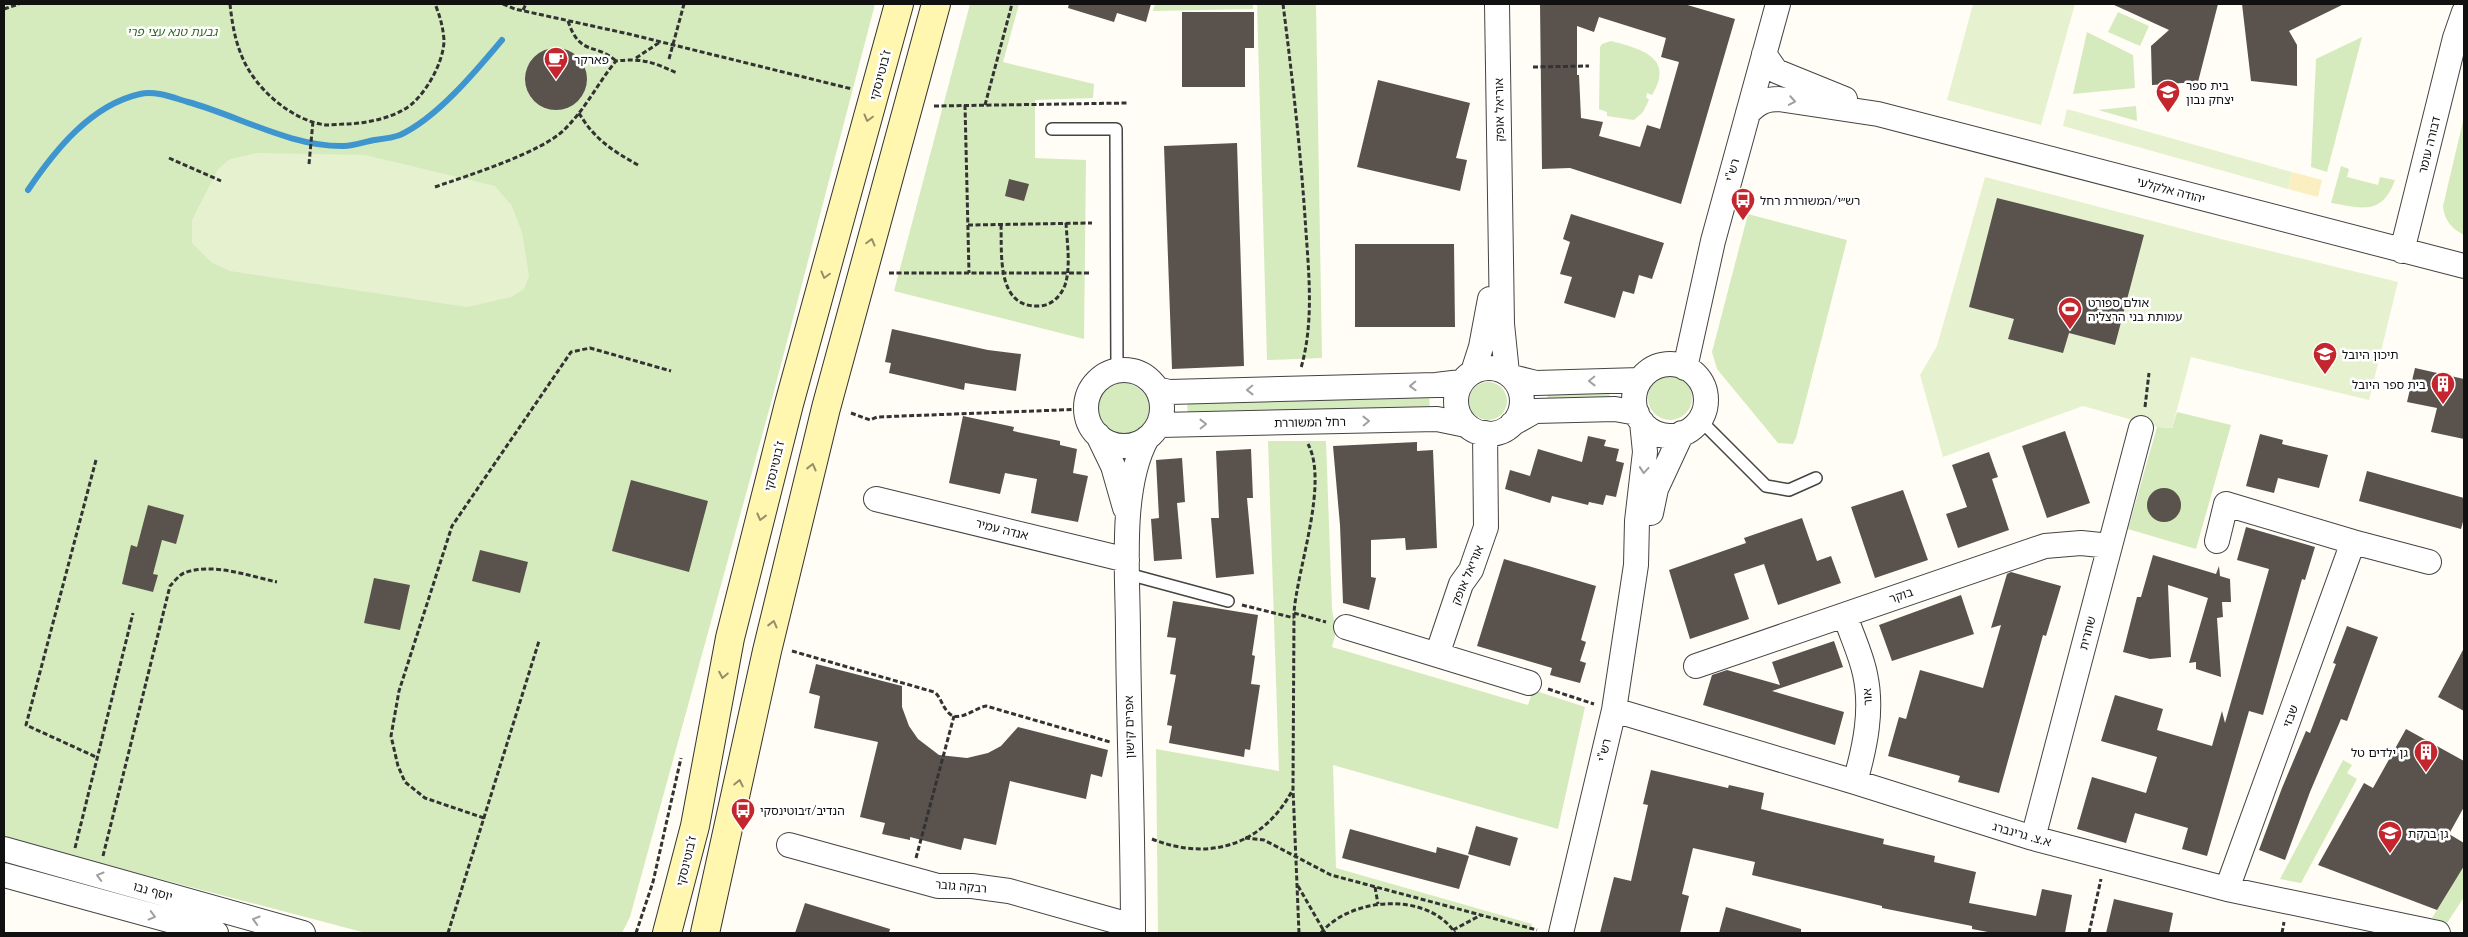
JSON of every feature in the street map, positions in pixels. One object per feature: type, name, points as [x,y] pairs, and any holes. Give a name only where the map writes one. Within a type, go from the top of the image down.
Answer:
[{"type":"main road","name":"ז'בוטינסקי","points":[[667,933],[695,826],[730,638],[790,404],[899,4]]},
{"type":"main road","points":[[705,933],[767,651],[826,408],[936,4]]},
{"type":"main road","points":[[650,933],[695,826]]},
{"type":"main road","points":[[724,933],[727,837]]},
{"type":"street","name":"אוריאל אופק","points":[[1497,4],[1502,324],[1510,375]]},
{"type":"street","name":"רש\"י","points":[[1686,368],[1713,242],[1778,4]]},
{"type":"street","name":"דבורה עומר","points":[[2455,38],[2458,4]]},
{"type":"street","name":"דבורה עומר","points":[[2402,251],[2455,38],[2464,12]]},
{"type":"street","name":"יהודה אלקלעי","points":[[1764,54],[1776,72],[1862,104],[1878,114]]},
{"type":"street","name":"יהודה אלקלעי","points":[[1748,113],[1755,105],[1767,99],[1773,99],[1878,114],[2464,266]]},
{"type":"street","name":"אוריאל אופק","points":[[1467,377],[1487,324],[1501,216]]},
{"type":"street","points":[[1467,377],[1456,397],[1456,407],[1475,429],[1500,432],[1535,410],[1615,408],[1639,418],[1660,434],[1672,436],[1691,427],[1705,404],[1704,388],[1694,374],[1686,368],[1663,365],[1648,372],[1640,380],[1635,396],[1639,418]]},
{"type":"street","points":[[1157,389],[1169,392],[1436,385],[1493,368],[1536,382],[1640,380]]},
{"type":"street","points":[[1116,370],[1140,373],[1150,380],[1157,389],[1162,400],[1162,412],[1151,433],[1137,443],[1126,446],[1108,442],[1098,436],[1090,426],[1086,409],[1087,397],[1096,382],[1116,370]]},
{"type":"street","points":[[1510,375],[1520,389],[1522,399],[1519,415],[1512,424]]},
{"type":"street","name":"רש\"י","points":[[1636,565],[1637,521],[1645,452],[1639,418]]},
{"type":"street","name":"רחל המשוררת","points":[[1151,433],[1160,426],[1437,419],[1475,429]]},
{"type":"street","name":"רש\"י","points":[[1561,933],[1614,710],[1636,565],[1656,489],[1691,427]]},
{"type":"street","name":"שחרית","points":[[2033,838],[2141,428]]},
{"type":"street","name":"אוריאל אופק","points":[[1437,655],[1461,584],[1471,570],[1486,528],[1475,429]]},
{"type":"street","name":"אפרים קישון","points":[[1134,930],[1129,748],[1128,521],[1136,466],[1151,433]]},
{"type":"street","name":"אפרים קישון","points":[[1098,436],[1116,475],[1128,521]]},
{"type":"street","name":"אנדה עמיר","points":[[876,499],[1127,567]]},
{"type":"street","points":[[2217,541],[2226,504],[2353,542],[2429,562]]},
{"type":"street","name":"שבזי","points":[[2227,889],[2353,542]]},
{"type":"street","name":"בוקר","points":[[1696,666],[2045,546],[2081,543],[2110,546]]},
{"type":"street","name":"אור","points":[[1844,615],[1865,674],[1868,707],[1866,743],[1855,782]]},
{"type":"street","points":[[1346,627],[1529,683]]},
{"type":"street","name":"א.צ. גרינברג","points":[[1614,710],[1855,782],[2033,838],[2227,889],[2438,933]]},
{"type":"street","name":"רבקה גובר","points":[[789,845],[938,886],[972,886],[1009,891],[1134,930]]},
{"type":"street","name":"יוסף נבו","points":[[4,849],[303,933]]},
{"type":"street","name":"יוסף נבו","points":[[4,875],[216,933]]},
{"type":"lane","points":[[1052,129],[1116,129],[1116,370]]},
{"type":"lane","points":[[1691,427],[1766,486],[1788,490],[1816,478]]},
{"type":"lane","points":[[1127,567],[1228,601]]},
{"type":"path","points":[[4,9],[19,4]]},
{"type":"path","points":[[231,4],[232,25],[243,60],[258,82],[288,110],[313,121],[326,124],[365,123],[404,110],[422,94],[435,73],[444,42],[442,20],[435,4]]},
{"type":"path","points":[[503,4],[661,41],[874,95]]},
{"type":"path","points":[[523,10],[526,4]]},
{"type":"path","points":[[669,59],[684,4]]},
{"type":"path","points":[[985,105],[1012,4]]},
{"type":"path","points":[[1283,4],[1298,131],[1308,262],[1308,342],[1295,389]]},
{"type":"path","points":[[568,20],[575,38],[582,45],[595,52],[608,54],[616,61],[636,59],[654,62],[676,73]]},
{"type":"path","points":[[636,59],[661,41]]},
{"type":"path","points":[[435,187],[502,163],[563,131],[579,113],[616,61]]},
{"type":"path","points":[[1533,67],[1589,66]]},
{"type":"path","points":[[934,106],[1128,103]]},
{"type":"path","points":[[966,105],[969,273]]},
{"type":"path","points":[[579,113],[588,129],[600,141],[638,165]]},
{"type":"path","points":[[309,164],[313,121]]},
{"type":"path","points":[[168,158],[220,181]]},
{"type":"path","points":[[1001,225],[1002,273],[1006,286],[1012,295],[1030,306],[1042,306],[1053,302],[1060,295],[1068,273],[1066,223]]},
{"type":"path","points":[[968,224],[1092,223]]},
{"type":"path","points":[[889,273],[1091,272]]},
{"type":"path","points":[[484,818],[425,798],[405,782],[398,766],[391,736],[399,690],[452,526],[571,352],[590,348],[671,370]]},
{"type":"path","points":[[2141,428],[2149,373]]},
{"type":"path","points":[[851,413],[870,420],[877,417],[1086,409]]},
{"type":"path","points":[[1298,422],[1313,452],[1314,487],[1312,518],[1296,588],[1294,613],[1293,789],[1299,933]]},
{"type":"path","points":[[96,460],[26,725],[96,757]]},
{"type":"path","points":[[98,876],[170,586],[182,574],[201,569],[277,582]]},
{"type":"path","points":[[1228,601],[1294,618]]},
{"type":"path","points":[[1294,613],[1346,627]]},
{"type":"path","points":[[70,868],[133,614]]},
{"type":"path","points":[[448,933],[539,641]]},
{"type":"path","points":[[786,649],[934,692],[938,695],[948,712],[954,716],[960,717],[986,706],[1129,748]]},
{"type":"path","points":[[1529,683],[1614,710]]},
{"type":"path","points":[[911,878],[954,716]]},
{"type":"path","points":[[1149,838],[1168,846],[1212,850],[1234,844],[1260,829],[1285,805],[1293,789]]},
{"type":"path","points":[[1245,838],[1264,840],[1331,875],[1538,930]]},
{"type":"path","points":[[2089,933],[2106,856]]},
{"type":"path","points":[[636,933],[653,882]]},
{"type":"path","points":[[1298,884],[1323,932],[1350,910],[1378,904],[1403,905],[1422,910],[1439,918],[1454,932],[1481,916]]},
{"type":"path","points":[[1375,887],[1378,904]]},
{"type":"green space","name":"גבעת טנא עצי פרי","points":[[4,4],[875,4],[772,399],[630,917],[622,933],[366,933],[4,838]]},
{"type":"green space","points":[[970,4],[1019,4],[1003,62],[1094,84],[1093,98],[1035,100],[1035,158],[1086,160],[1084,339],[894,291]]},
{"type":"green space","points":[[1155,4],[1253,4],[1253,9],[1153,11]]},
{"type":"green space","points":[[1257,4],[1316,4],[1322,358],[1267,360]]},
{"type":"green space","points":[[1973,4],[2075,4],[2041,125],[1947,100]]},
{"type":"green space","points":[[2118,12],[2149,26],[2140,46],[2108,32]]},
{"type":"green space","points":[[2087,32],[2133,55],[2135,88],[2073,94]]},
{"type":"green space","points":[[2362,37],[2327,172],[2311,167],[2316,59]]},
{"type":"green space","points":[[1611,41],[1633,47],[1651,57],[1657,63],[1660,72],[1652,95],[1647,93],[1646,97],[1649,100],[1643,112],[1634,120],[1607,116],[1607,112],[1599,109],[1600,47],[1602,44]]},
{"type":"green space","points":[[2136,106],[2137,121],[2098,110]]},
{"type":"green space","points":[[2067,109],[2292,172],[2288,189],[2063,126]]},
{"type":"green space","points":[[2464,117],[2464,235],[2449,223],[2443,206]]},
{"type":"green space","points":[[257,153],[365,155],[495,186],[512,206],[522,232],[529,276],[524,289],[511,297],[467,307],[230,271],[211,262],[192,243],[192,220],[218,169],[230,159]]},
{"type":"green space","points":[[2341,166],[2349,169],[2347,177],[2378,185],[2380,177],[2395,180],[2390,192],[2384,199],[2370,207],[2352,207],[2331,203]]},
{"type":"green space","name":"אולם ספורט עמותת בני הרצליה","points":[[1985,177],[2221,239],[2398,282],[2369,400],[2191,357],[2172,428],[2157,427],[2083,406],[1943,457],[1920,375],[1937,346]]},
{"type":"green space","points":[[1748,214],[1847,240],[1793,444],[1778,443],[1717,369],[1712,352]]},
{"type":"green space","points":[[1670,376],[1682,380],[1688,386],[1692,398],[1688,410],[1682,416],[1670,420],[1658,416],[1652,410],[1648,398],[1652,386],[1658,380]]},
{"type":"green space","points":[[1488,382],[1502,387],[1507,401],[1502,415],[1488,420],[1474,415],[1469,401],[1474,387]]},
{"type":"green space","points":[[1123,383],[1137,387],[1145,395],[1149,409],[1145,423],[1137,431],[1123,435],[1109,431],[1101,423],[1097,409],[1101,395],[1109,387]]},
{"type":"green space","points":[[1609,385],[1610,404],[1548,407],[1547,388]]},
{"type":"green space","points":[[1429,391],[1430,412],[1188,419],[1187,399]]},
{"type":"green space","points":[[2177,412],[2231,425],[2196,549],[2128,529],[2157,427],[2172,428]]},
{"type":"green space","points":[[1268,441],[1326,441],[1332,609],[1336,632],[1332,647],[1528,705],[1533,690],[1585,707],[1558,829],[1333,765],[1336,868],[1532,924],[1530,933],[1158,933],[1156,749],[1279,771]]},
{"type":"green space","points":[[2343,760],[2352,765],[2347,773],[2357,779],[2301,883],[2280,879]]},
{"type":"green space","points":[[2464,866],[2464,897],[2447,923],[2432,918]]},
{"type":"sand","points":[[2292,172],[2322,180],[2318,197],[2288,189]]},
{"type":"building","points":[[1069,4],[1151,4],[1146,22],[1117,13],[1114,22],[1068,8]]},
{"type":"building","points":[[1540,4],[1684,4],[1735,19],[1681,204],[1570,168],[1542,169]],"holes":[[[1599,17],[1666,38],[1661,57],[1679,62],[1660,129],[1647,125],[1640,147],[1599,136],[1603,122],[1581,118],[1579,75],[1577,75],[1577,26],[1594,32]]]},
{"type":"building","points":[[2112,4],[2218,4],[2198,82],[2152,85],[2151,46],[2169,30]]},
{"type":"building","points":[[2242,4],[2344,4],[2289,31],[2297,45],[2297,86],[2251,81]]},
{"type":"building","points":[[1182,12],[1254,12],[1254,48],[1245,48],[1245,87],[1182,87]]},
{"type":"building","points":[[556,48],[568,50],[578,57],[585,67],[587,79],[585,91],[578,101],[568,108],[556,110],[544,108],[534,101],[527,91],[525,79],[527,67],[534,57],[544,50]]},
{"type":"building","points":[[1378,80],[1470,103],[1456,158],[1467,160],[1460,191],[1357,167]]},
{"type":"building","points":[[1237,143],[1244,366],[1172,369],[1164,146]]},
{"type":"building","points":[[1009,179],[1029,184],[1024,201],[1005,196]]},
{"type":"building","points":[[1997,198],[2144,235],[2115,345],[2069,333],[2063,353],[2008,339],[2014,319],[1969,307]]},
{"type":"building","points":[[1571,214],[1664,243],[1652,279],[1639,275],[1634,294],[1623,291],[1615,318],[1564,303],[1572,277],[1560,274],[1570,242],[1563,239]]},
{"type":"building","points":[[1355,244],[1454,244],[1455,327],[1355,327]]},
{"type":"building","points":[[892,329],[988,350],[1021,354],[1016,391],[965,383],[964,390],[889,373],[891,363],[885,362]]},
{"type":"building","name":"בית ספר היובל","points":[[2415,368],[2464,379],[2464,439],[2431,432],[2437,408],[2407,402]]},
{"type":"building","points":[[963,416],[1014,427],[1013,431],[1060,441],[1060,445],[1077,449],[1073,473],[1088,476],[1078,522],[1031,513],[1037,479],[1005,473],[1000,494],[949,483]]},
{"type":"building","points":[[2065,431],[2090,503],[2047,518],[2022,446]]},
{"type":"building","points":[[2260,434],[2283,440],[2282,444],[2328,455],[2319,488],[2278,478],[2274,493],[2246,486]]},
{"type":"building","points":[[1588,436],[1606,440],[1604,446],[1619,449],[1616,461],[1624,463],[1616,497],[1606,495],[1603,505],[1589,502],[1588,505],[1552,496],[1550,503],[1505,489],[1510,470],[1530,476],[1538,449],[1582,462]]},
{"type":"building","points":[[1417,442],[1417,451],[1433,450],[1437,548],[1406,550],[1405,538],[1371,540],[1371,577],[1376,578],[1369,610],[1343,603],[1340,525],[1333,446]]},
{"type":"building","points":[[1251,449],[1253,498],[1247,498],[1254,574],[1216,578],[1211,518],[1219,518],[1216,451]]},
{"type":"building","points":[[1989,452],[1998,477],[1992,479],[2009,530],[1958,548],[1946,514],[1967,507],[1952,465]]},
{"type":"building","points":[[1182,458],[1185,502],[1177,503],[1182,559],[1154,561],[1151,519],[1159,518],[1156,460]]},
{"type":"building","points":[[2367,471],[2464,498],[2464,518],[2461,529],[2359,501]]},
{"type":"building","points":[[631,480],[708,501],[689,572],[612,551]]},
{"type":"building","points":[[2164,488],[2171,489],[2176,493],[2180,498],[2180,512],[2176,517],[2171,521],[2164,522],[2157,521],[2152,517],[2148,512],[2147,505],[2148,498],[2152,493],[2157,489]]},
{"type":"building","points":[[1903,490],[1928,560],[1875,578],[1851,507]]},
{"type":"building","points":[[148,505],[184,515],[176,544],[162,540],[153,574],[158,575],[153,592],[122,584],[131,545],[137,547]]},
{"type":"building","points":[[1802,518],[1817,561],[1831,556],[1841,583],[1778,605],[1764,564],[1734,574],[1749,619],[1690,639],[1669,570],[1746,543],[1744,538]]},
{"type":"building","points":[[2246,527],[2315,547],[2305,580],[2302,579],[2263,715],[2249,711],[2207,856],[2182,849],[2188,828],[2135,813],[2126,843],[2077,829],[2092,777],[2146,793],[2157,757],[2101,741],[2115,695],[2163,709],[2157,730],[2212,746],[2222,711],[2225,723],[2269,569],[2237,560]]},
{"type":"building","points":[[480,550],[528,562],[520,593],[472,581]]},
{"type":"building","points":[[2153,555],[2216,574],[2219,566],[2220,576],[2230,579],[2231,602],[2222,602],[2223,617],[2217,618],[2221,677],[2196,669],[2196,662],[2189,663],[2208,598],[2168,585],[2171,657],[2150,659],[2123,652],[2137,597],[2141,597]]},
{"type":"building","points":[[1504,559],[1596,586],[1581,640],[1586,642],[1580,661],[1586,663],[1580,683],[1550,675],[1552,668],[1477,646]]},
{"type":"building","points":[[2011,572],[2061,586],[2046,636],[2043,635],[1999,793],[1958,782],[1960,776],[1888,756],[1899,717],[1906,719],[1920,670],[1983,688],[2001,625],[1991,628],[2007,574]]},
{"type":"building","points":[[374,578],[410,585],[400,630],[364,623]]},
{"type":"building","points":[[1961,595],[1974,634],[1892,661],[1879,625]]},
{"type":"building","points":[[1173,601],[1258,615],[1252,655],[1255,656],[1251,684],[1260,685],[1250,750],[1245,749],[1244,757],[1169,743],[1172,726],[1167,725],[1176,675],[1170,674],[1176,638],[1167,637]]},
{"type":"building","points":[[2347,626],[2378,637],[2347,721],[2341,719],[2310,792],[2285,860],[2259,850],[2306,731],[2310,733],[2336,664],[2333,663]]},
{"type":"building","points":[[1834,641],[1843,667],[1772,691],[1844,712],[1835,745],[1703,705],[1712,675],[1727,670],[1780,685],[1772,662]]},
{"type":"building","points":[[2464,648],[2464,711],[2438,697]]},
{"type":"building","points":[[816,664],[902,686],[902,707],[909,726],[918,739],[939,755],[967,758],[988,753],[1001,746],[1018,727],[1108,750],[1102,777],[1091,774],[1086,799],[1010,781],[996,845],[964,838],[961,850],[910,837],[910,840],[882,834],[885,823],[860,817],[878,742],[814,728],[820,696],[809,693]]},
{"type":"building","name":"גן ברקת","points":[[2406,729],[2464,761],[2464,807],[2449,834],[2464,843],[2464,866],[2437,910],[2318,865],[2364,783],[2373,788]]},
{"type":"building","points":[[1651,770],[1728,788],[1729,785],[1764,793],[1761,809],[1884,839],[1883,844],[1935,856],[1934,862],[1976,872],[1969,903],[2036,916],[2042,889],[2072,895],[2065,933],[1993,933],[1972,929],[1972,926],[1882,908],[1882,906],[1752,875],[1755,862],[1693,848],[1682,894],[1689,896],[1680,933],[1600,933],[1614,877],[1631,881],[1648,805],[1643,804]]},
{"type":"building","points":[[1476,826],[1518,838],[1510,866],[1468,854]]},
{"type":"building","points":[[1350,829],[1436,853],[1437,847],[1469,856],[1459,889],[1342,858]]},
{"type":"building","points":[[2114,899],[2173,913],[2169,933],[2106,933]]},
{"type":"building","points":[[805,903],[890,929],[889,933],[795,933]]},
{"type":"building","points":[[1726,907],[1801,929],[1801,933],[1719,933]]},
{"type":"waterway","points":[[28,190],[62,145],[90,119],[122,100],[146,93],[171,97],[207,108],[265,130],[304,142],[348,146],[397,136],[414,127],[442,106],[502,40]]},
{"type":"place","name":"פארקר","points":[[556,80]]},
{"type":"place","name":"בית ספר יצחק נבון","points":[[2168,113]]},
{"type":"place","name":"רש״י/המשוררת רחל","points":[[1743,221]]},
{"type":"place","name":"אולם ספורט עמותת בני הרצליה","points":[[2070,330]]},
{"type":"place","name":"תיכון היובל","points":[[2325,375]]},
{"type":"place","name":"בית ספר היובל","points":[[2443,405]]},
{"type":"place","name":"גן ילדים טל","points":[[2426,773]]},
{"type":"place","name":"הנדיב/ז׳בוטינסקי","points":[[743,831]]},
{"type":"place","name":"גן ברקת","points":[[2390,854]]}]
